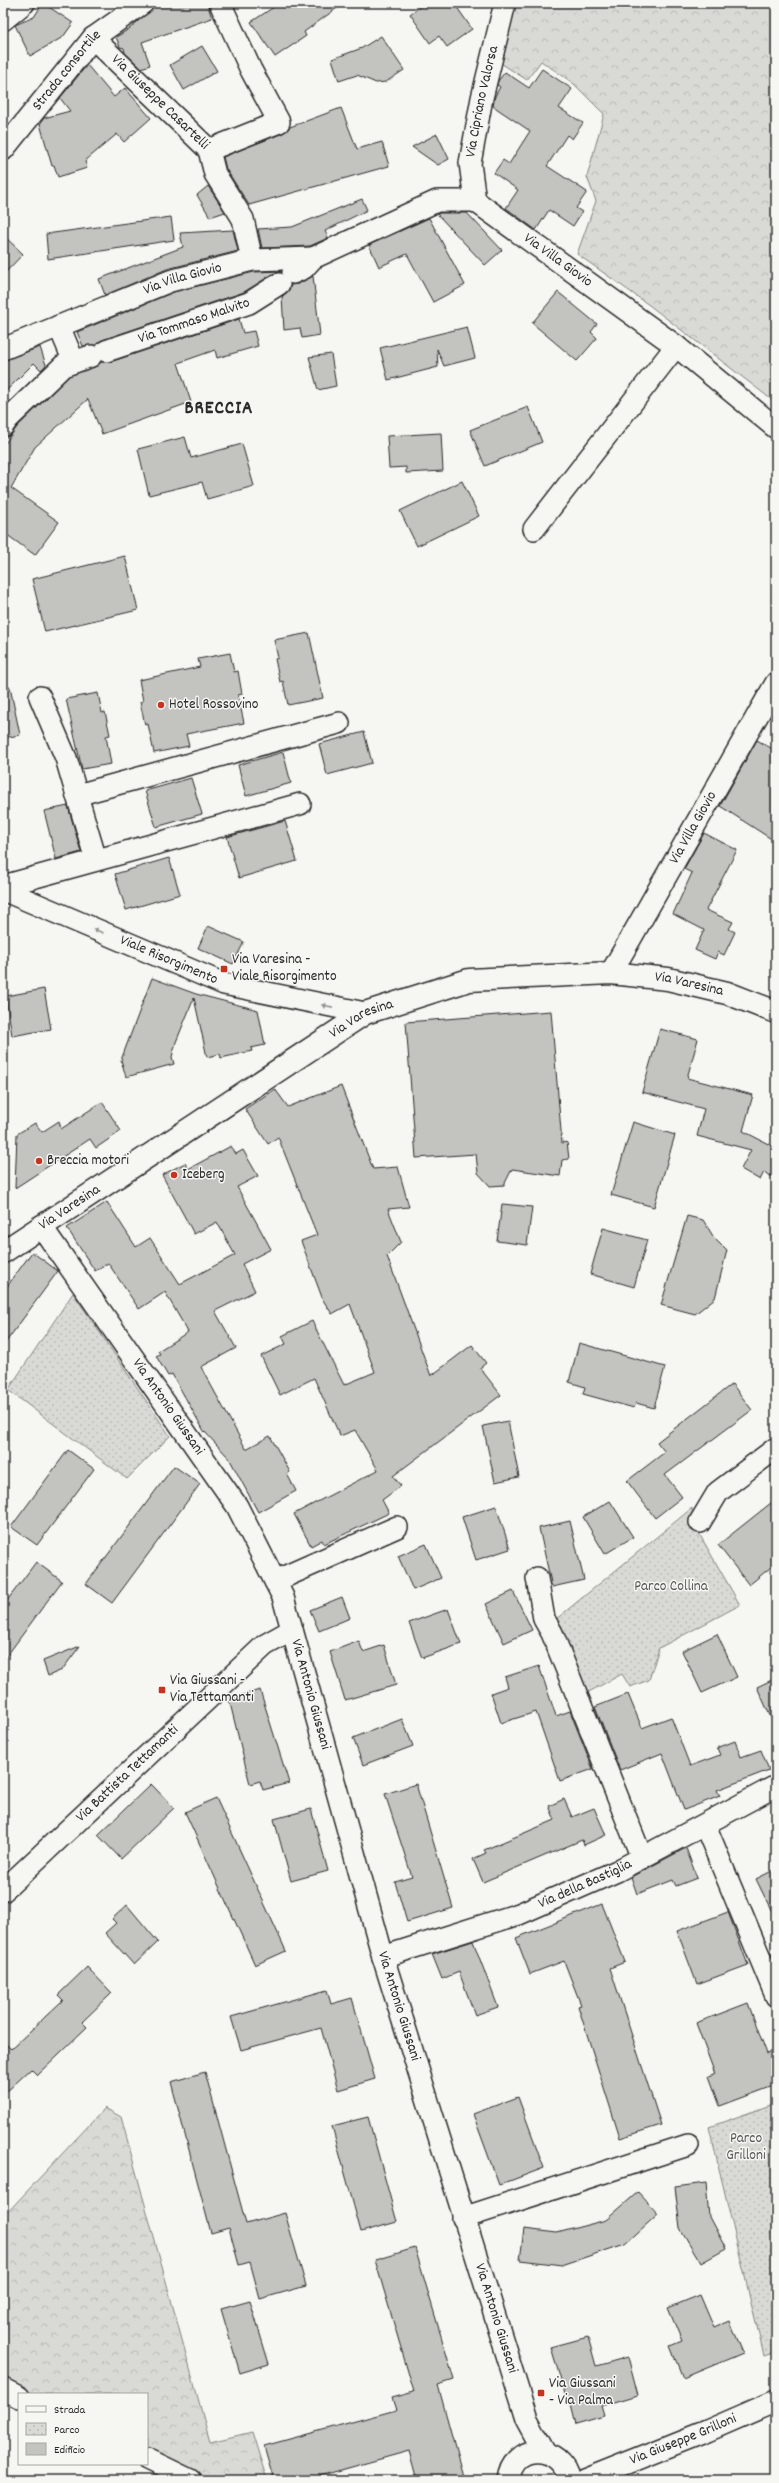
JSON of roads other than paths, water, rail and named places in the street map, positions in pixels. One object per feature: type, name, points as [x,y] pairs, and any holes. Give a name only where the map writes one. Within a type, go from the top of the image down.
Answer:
[{"type":"main road","name":"Via Varesina","points":[[3,1252],[365,1013],[469,980],[611,973],[668,979],[727,993],[776,1012]]},
{"type":"street","points":[[3,20],[24,3]]},
{"type":"street","name":"Strada consortile","points":[[3,150],[93,38],[143,3]]},
{"type":"street","points":[[209,150],[279,122],[250,70],[220,3]]},
{"type":"street","name":"Via Cipriano Valorsa","points":[[475,201],[470,163],[482,98],[505,3]]},
{"type":"street","name":"Via Giuseppe Casartelli","points":[[93,38],[209,150],[215,174],[243,219],[252,260]]},
{"type":"street","name":"Via Villa Giovio","points":[[3,349],[170,281],[252,260],[313,258],[437,201],[475,201],[676,346],[776,428]]},
{"type":"street","name":"Via Villa Giovio","points":[[286,279],[304,268],[313,258]]},
{"type":"street","name":"Via Tommaso Malvito","points":[[3,426],[8,419],[63,366],[249,303],[286,279]]},
{"type":"street","points":[[58,326],[90,357]]},
{"type":"street","points":[[534,529],[676,346]]},
{"type":"street","name":"Via Villa Giovio","points":[[611,973],[776,683]]},
{"type":"street","points":[[40,696],[66,758],[96,860]]},
{"type":"street","points":[[77,795],[339,723]]},
{"type":"street","points":[[3,886],[300,804]]},
{"type":"street","name":"Viale Risorgimento","points":[[3,890],[224,984],[365,1013]]},
{"type":"street","name":"Via Antonio Giussani","points":[[42,1226],[237,1506],[283,1597],[383,1957],[463,2218],[527,2419],[545,2452],[558,2459],[577,2477]]},
{"type":"street","points":[[700,1522],[718,1492],[776,1448]]},
{"type":"street","points":[[275,1581],[397,1527]]},
{"type":"street","points":[[537,1578],[544,1619],[552,1633],[642,1858]]},
{"type":"street","name":"Via Battista Tettamanti","points":[[3,1891],[265,1645],[292,1630]]},
{"type":"street","name":"Via della Bastiglia","points":[[383,1957],[519,1914],[642,1858],[776,1786]]},
{"type":"street","points":[[705,1824],[776,1996]]},
{"type":"street","points":[[463,2218],[688,2144]]},
{"type":"street","points":[[3,2389],[18,2396]]},
{"type":"street","name":"Via Giuseppe Grilloni","points":[[577,2477],[707,2431],[776,2401]]},
{"type":"street","name":"Via Antonio Giussani","points":[[508,2480],[511,2468],[521,2458],[527,2419]]},
{"type":"street","points":[[521,2458],[535,2452],[545,2452]]},
{"type":"street","points":[[148,2459],[190,2480]]},
{"type":"place","name":"Hotel Rossovino","points":[[161,705]]},
{"type":"place","name":"Via Varesina - Viale Risorgimento","points":[[224,969]]},
{"type":"place","name":"Breccia motori","points":[[39,1161]]},
{"type":"place","name":"Iceberg","points":[[174,1175]]},
{"type":"place","name":"Via Giussani - Via Tettamanti","points":[[162,1690]]},
{"type":"place","name":"Via Giussani - Via Palma","points":[[541,2393]]},
{"type":"district","name":"BRECCIA","points":[[219,409]]},
{"type":"park label","name":"Parco Collina","points":[[671,1587]]},
{"type":"park label","name":"Parco Grilloni","points":[[746,2148]]}]
